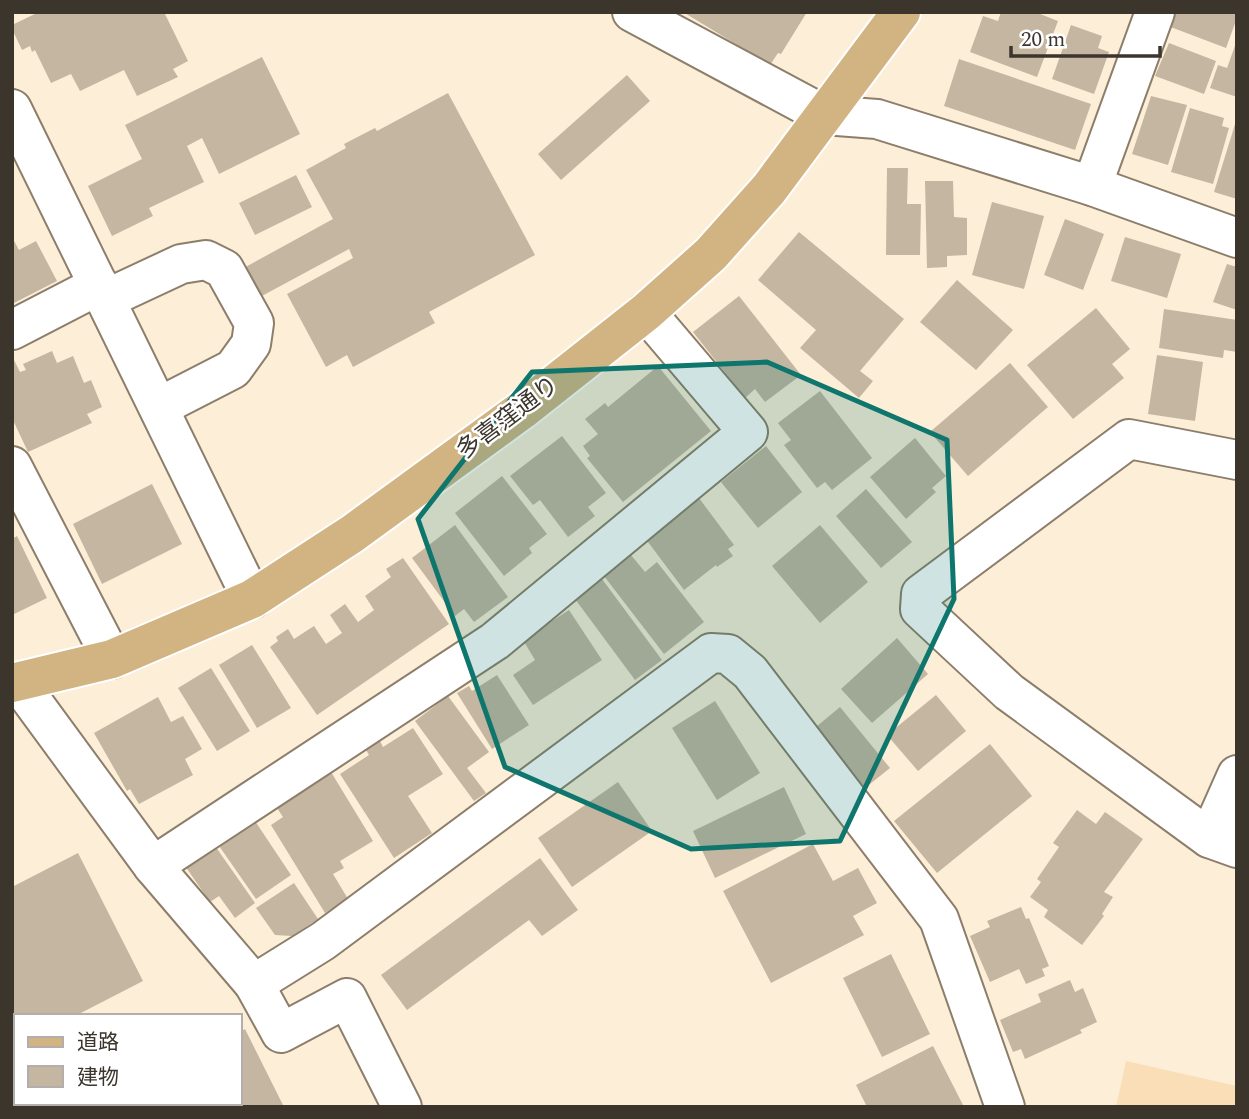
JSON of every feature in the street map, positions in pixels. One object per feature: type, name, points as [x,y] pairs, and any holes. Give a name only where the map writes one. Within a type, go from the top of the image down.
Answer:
[{"type":"main road","name":"多喜窪通り","points":[[15,683],[112,659],[252,599],[352,534],[522,410],[646,312],[711,254],[769,189],[901,12]]},
{"type":"street","points":[[632,12],[824,115],[877,119],[1092,186],[1237,238]]},
{"type":"street","points":[[1092,186],[1154,12]]},
{"type":"street","points":[[12,109],[252,599]]},
{"type":"street","points":[[12,330],[102,292],[181,264],[206,260],[224,269],[254,323],[251,344],[233,369],[159,407]]},
{"type":"street","points":[[153,866],[495,641],[748,432],[646,312]]},
{"type":"street","points":[[1237,460],[1129,439],[921,594],[919,610],[1009,692],[1223,843],[1237,775]]},
{"type":"street","points":[[12,466],[112,659]]},
{"type":"street","points":[[254,984],[323,942],[711,653],[728,654],[750,672],[939,919],[1005,1107]]},
{"type":"street","points":[[15,683],[153,866],[254,984],[281,1033],[347,999],[402,1107]]},
{"type":"highlighted area","points":[[767,362],[947,440],[954,599],[840,841],[691,849],[505,767],[418,519],[532,372]]},
{"type":"shaded area","points":[[1126,1061],[1237,1086],[1237,1107],[1116,1107]]},
{"type":"building","points":[[39,12],[164,12],[188,61],[173,69],[178,77],[137,96],[124,70],[80,91],[71,74],[51,83],[35,50],[32,52],[30,46],[22,50],[12,29],[12,25]]},
{"type":"building","points":[[683,12],[807,12],[781,54],[778,53],[770,65]]},
{"type":"building","points":[[1001,12],[1035,12],[1058,21],[1037,77],[970,52],[983,16],[998,21]]},
{"type":"building","points":[[1173,12],[1237,12],[1237,18],[1226,48],[1168,26]]},
{"type":"building","points":[[1071,25],[1102,36],[1098,48],[1109,52],[1094,94],[1052,79]]},
{"type":"building","points":[[1237,40],[1237,97],[1210,88],[1218,65],[1227,68]]},
{"type":"building","points":[[1169,43],[1216,61],[1204,94],[1155,76]]},
{"type":"building","points":[[262,57],[300,134],[219,174],[202,138],[187,146],[204,182],[149,208],[153,216],[112,236],[88,186],[142,159],[125,125]]},
{"type":"building","points":[[959,59],[1091,104],[1075,150],[944,106]]},
{"type":"building","points":[[627,75],[650,101],[561,180],[538,154]]},
{"type":"building","points":[[448,93],[535,255],[429,312],[435,323],[353,367],[347,355],[326,367],[287,294],[353,258],[349,249],[247,304],[231,275],[333,219],[306,170],[346,148],[344,144],[375,128],[377,131]]},
{"type":"building","points":[[1151,96],[1187,105],[1168,165],[1132,154]]},
{"type":"building","points":[[1190,108],[1224,118],[1222,126],[1229,128],[1213,184],[1171,172]]},
{"type":"building","points":[[1237,121],[1237,199],[1214,192]]},
{"type":"building","points":[[887,168],[908,168],[907,204],[921,204],[920,255],[886,255]]},
{"type":"building","points":[[296,175],[312,207],[255,235],[239,203]]},
{"type":"building","points":[[925,181],[953,181],[954,217],[967,218],[967,255],[947,256],[947,267],[927,268]]},
{"type":"building","points":[[992,202],[1044,216],[1024,289],[972,275]]},
{"type":"building","points":[[1065,219],[1104,234],[1083,290],[1044,275]]},
{"type":"building","points":[[799,232],[904,319],[860,371],[873,381],[859,398],[800,348],[816,330],[758,280]]},
{"type":"building","points":[[12,237],[19,250],[36,241],[57,281],[12,304]]},
{"type":"building","points":[[1125,237],[1181,254],[1167,298],[1111,281]]},
{"type":"building","points":[[1227,264],[1237,267],[1237,310],[1213,302]]},
{"type":"building","points":[[957,280],[1013,330],[976,370],[920,322]]},
{"type":"building","points":[[739,296],[801,375],[765,402],[755,389],[745,398],[693,332]]},
{"type":"building","points":[[1096,308],[1130,349],[1112,364],[1124,378],[1073,419],[1027,365]]},
{"type":"building","points":[[1164,309],[1237,320],[1237,352],[1224,350],[1223,358],[1159,348]]},
{"type":"building","points":[[52,351],[57,363],[73,356],[84,383],[91,380],[102,407],[87,414],[92,423],[28,452],[12,418],[12,356],[20,372],[26,370],[23,364]]},
{"type":"building","points":[[1157,355],[1203,362],[1195,421],[1148,414]]},
{"type":"building","points":[[1010,363],[1048,407],[968,476],[930,432]]},
{"type":"building","points":[[658,366],[711,431],[623,502],[587,458],[590,456],[583,446],[598,434],[585,419],[605,403],[608,407]]},
{"type":"building","points":[[820,391],[872,458],[832,490],[825,482],[817,488],[784,445],[791,440],[778,423]]},
{"type":"building","points":[[562,436],[606,493],[588,507],[595,516],[568,537],[540,500],[533,505],[510,476]]},
{"type":"building","points":[[915,438],[946,476],[932,488],[936,492],[906,519],[870,477]]},
{"type":"building","points":[[766,446],[802,492],[758,528],[721,482]]},
{"type":"building","points":[[502,476],[547,534],[529,548],[532,553],[504,576],[455,513]]},
{"type":"building","points":[[152,484],[182,544],[102,584],[73,524]]},
{"type":"building","points":[[866,489],[912,542],[881,568],[836,516]]},
{"type":"building","points":[[699,498],[734,545],[728,549],[733,556],[717,567],[716,565],[684,590],[645,538]]},
{"type":"building","points":[[455,525],[508,597],[474,622],[464,609],[455,616],[412,558]]},
{"type":"building","points":[[820,525],[868,582],[820,623],[772,566]]},
{"type":"building","points":[[17,536],[47,598],[12,615],[12,539]]},
{"type":"building","points":[[631,555],[645,572],[657,562],[704,622],[664,654],[604,576]]},
{"type":"building","points":[[403,558],[449,624],[317,715],[270,647],[278,641],[276,637],[288,629],[294,639],[314,626],[326,644],[342,633],[330,615],[345,604],[358,622],[374,610],[365,596],[391,577],[386,569]]},
{"type":"building","points":[[602,579],[662,660],[635,680],[575,599]]},
{"type":"building","points":[[569,610],[602,660],[533,705],[513,675],[535,660],[523,640]]},
{"type":"building","points":[[897,638],[928,674],[872,723],[841,689]]},
{"type":"building","points":[[252,645],[291,708],[257,728],[219,665]]},
{"type":"building","points":[[211,668],[250,731],[217,751],[178,688]]},
{"type":"building","points":[[497,675],[529,725],[492,749],[457,693],[469,686],[472,691]]},
{"type":"building","points":[[936,695],[966,731],[918,771],[887,735]]},
{"type":"building","points":[[448,696],[489,752],[467,768],[486,793],[474,801],[415,721]]},
{"type":"building","points":[[158,697],[171,722],[183,716],[202,749],[185,759],[193,775],[139,804],[130,789],[127,791],[94,733]]},
{"type":"building","points":[[715,701],[760,773],[717,800],[672,728]]},
{"type":"building","points":[[840,707],[890,768],[860,792],[810,732]]},
{"type":"building","points":[[413,728],[443,774],[408,796],[432,833],[394,858],[340,774],[369,755],[366,750],[380,741],[383,747]]},
{"type":"building","points":[[990,744],[1032,796],[937,873],[894,821]]},
{"type":"building","points":[[331,772],[373,841],[340,861],[344,868],[333,874],[348,899],[325,913],[271,825],[283,817],[275,805]]},
{"type":"building","points":[[618,782],[652,831],[572,887],[538,838]]},
{"type":"building","points":[[784,787],[806,834],[715,878],[693,831]]},
{"type":"building","points":[[1077,810],[1096,824],[1105,812],[1143,839],[1104,892],[1113,897],[1102,914],[1104,916],[1082,945],[1044,917],[1048,910],[1030,897],[1041,882],[1037,879],[1059,847],[1053,843]]},
{"type":"building","points":[[253,818],[291,875],[256,899],[217,843]]},
{"type":"building","points":[[213,843],[255,903],[235,918],[219,896],[210,902],[183,863]]},
{"type":"building","points":[[813,844],[833,881],[858,868],[877,903],[853,916],[864,935],[771,983],[723,891]]},
{"type":"building","points":[[78,853],[143,981],[79,1014],[14,1014],[12,1048],[12,887]]},
{"type":"building","points":[[540,858],[578,910],[542,936],[529,920],[407,1010],[381,975]]},
{"type":"building","points":[[294,883],[318,919],[292,936],[275,935],[256,908]]},
{"type":"building","points":[[1021,907],[1026,919],[1029,918],[1049,966],[1042,969],[1045,976],[1026,984],[1019,969],[990,982],[970,936],[990,927],[987,921]]},
{"type":"building","points":[[891,954],[930,1034],[882,1057],[843,978]]},
{"type":"building","points":[[1070,980],[1075,992],[1083,988],[1097,1022],[1080,1030],[1082,1033],[1025,1059],[1021,1049],[1013,1052],[1000,1020],[1041,1002],[1038,994]]},
{"type":"building","points":[[245,1029],[284,1107],[68,1107],[242,1105],[242,1031]]},
{"type":"building","points":[[933,1046],[964,1107],[867,1107],[856,1085]]}]
